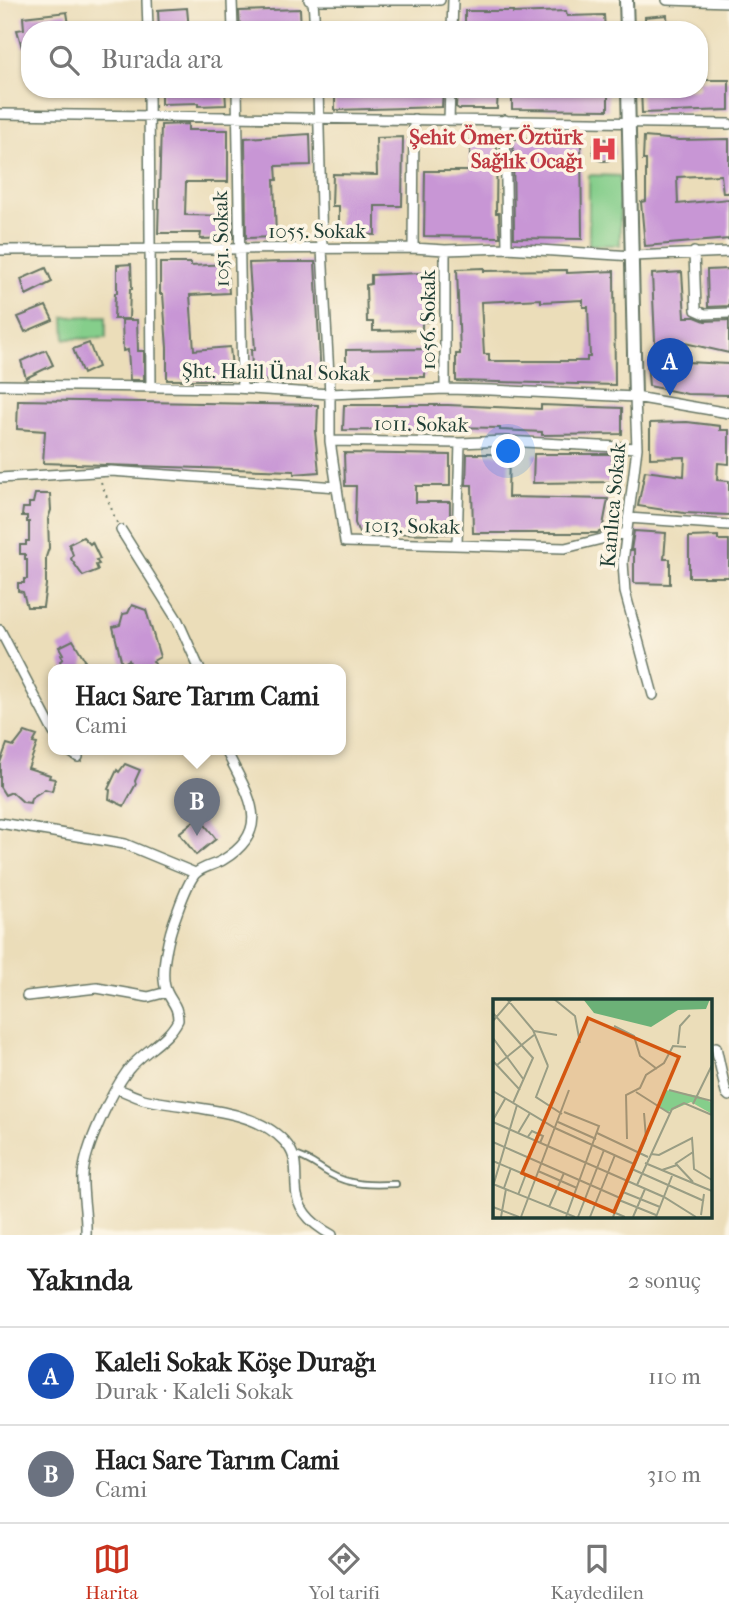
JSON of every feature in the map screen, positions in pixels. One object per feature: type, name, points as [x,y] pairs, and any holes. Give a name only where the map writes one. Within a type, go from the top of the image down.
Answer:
[{"type":"street","points":[[147,0],[148,21]]},
{"type":"street","points":[[232,0],[233,21]]},
{"type":"street","points":[[314,21],[312,0],[440,0]]},
{"type":"street","points":[[452,21],[453,0]]},
{"type":"street","points":[[626,0],[626,21]]},
{"type":"street","points":[[667,0],[729,2]]},
{"type":"street","points":[[149,98],[151,387]]},
{"type":"street","name":"1051. Sokak","points":[[237,98],[242,388]]},
{"type":"street","name":"1013. Sokak","points":[[319,98],[330,441],[345,542],[565,548],[626,533]]},
{"type":"street","points":[[449,120],[450,98]]},
{"type":"street","points":[[628,98],[635,397]]},
{"type":"street","points":[[0,114],[729,124]]},
{"type":"street","points":[[413,248],[414,119]]},
{"type":"street","points":[[505,120],[507,248]]},
{"type":"street","name":"1055. Sokak","points":[[0,250],[507,248],[633,256],[729,252]]},
{"type":"street","name":"1056. Sokak","points":[[445,250],[445,389]]},
{"type":"street","points":[[694,252],[696,310],[705,314],[729,313]]},
{"type":"street","name":"Şht. Halil Ünal Sokak","points":[[0,385],[242,388],[330,394],[445,389],[635,397],[729,413]]},
{"type":"street","name":"Kanlıca Sokak","points":[[635,397],[637,448],[623,562],[625,592],[653,695]]},
{"type":"street","name":"1011. Sokak","points":[[330,441],[505,442],[637,448]]},
{"type":"street","points":[[457,544],[460,443]]},
{"type":"street","points":[[0,478],[97,472],[216,477],[337,487]]},
{"type":"street","points":[[628,518],[729,525]]},
{"type":"street","points":[[121,530],[178,621],[197,664]]},
{"type":"street","points":[[0,630],[48,722]]},
{"type":"street","points":[[86,1235],[83,1176],[86,1153],[129,1070],[175,1027],[178,1020],[176,1003],[167,992],[164,982],[167,945],[176,914],[195,873],[224,860],[248,840],[254,826],[252,807],[228,755]]},
{"type":"street","points":[[0,823],[125,844],[195,873]]},
{"type":"street","points":[[27,996],[97,988],[148,997],[167,992]]},
{"type":"street","points":[[716,1047],[726,1093],[729,1096]]},
{"type":"street","points":[[118,1089],[141,1098],[249,1119],[271,1131],[284,1141],[294,1155],[297,1165],[295,1188],[303,1211],[311,1221],[332,1235]]},
{"type":"lane","points":[[294,1155],[309,1160],[341,1180],[358,1185],[396,1184]]},
{"type":"path","points":[[97,472],[121,530]]},
{"type":"green space","points":[[589,175],[620,176],[620,245],[589,245]]},
{"type":"green space","points":[[106,316],[106,338],[65,339],[64,317]]},
{"type":"building","points":[[187,8],[188,21],[159,21],[158,10]]},
{"type":"building","points":[[300,9],[301,21],[240,21],[239,11]]},
{"type":"building","points":[[465,11],[566,11],[567,16],[604,15],[604,21],[465,21]]},
{"type":"building","points":[[67,12],[68,21],[23,21],[23,17]]},
{"type":"building","points":[[667,15],[667,21],[645,21],[645,17]]},
{"type":"building","points":[[708,80],[729,80],[729,110],[642,113],[641,98],[708,98]]},
{"type":"building","points":[[161,98],[226,98],[226,105],[198,106],[198,103],[161,104]]},
{"type":"building","points":[[335,98],[442,98],[442,107],[335,110]]},
{"type":"building","points":[[456,98],[498,98],[497,109],[456,107]]},
{"type":"building","points":[[512,98],[608,98],[608,110],[512,109]]},
{"type":"building","points":[[188,124],[188,130],[228,130],[228,182],[186,182],[185,215],[232,216],[233,238],[200,239],[201,233],[158,233],[161,125]]},
{"type":"building","points":[[310,134],[311,165],[276,166],[276,237],[246,238],[245,138]]},
{"type":"building","points":[[403,137],[402,206],[375,206],[375,235],[339,234],[339,206],[332,206],[333,174],[377,175],[376,138]]},
{"type":"building","points":[[644,137],[679,140],[729,139],[729,193],[723,193],[721,175],[677,177],[678,204],[729,199],[729,239],[645,246],[641,202],[646,201]]},
{"type":"building","points":[[513,139],[581,139],[582,239],[514,238]]},
{"type":"building","name":"Şehit Ömer Öztürk Sağlık Ocağı","points":[[604,139],[612,142],[615,150],[612,158],[604,161],[596,158],[593,150],[596,142]]},
{"type":"building","points":[[470,140],[497,140],[496,213],[499,213],[500,237],[424,236],[425,171],[470,171]]},
{"type":"building","points":[[315,262],[321,379],[253,381],[251,350],[255,350],[249,263]]},
{"type":"building","points":[[160,263],[191,263],[191,266],[227,264],[229,293],[190,295],[194,350],[230,347],[233,380],[167,380]]},
{"type":"building","points":[[131,264],[129,319],[114,319],[117,265]]},
{"type":"building","points":[[46,268],[52,282],[26,295],[21,279]]},
{"type":"building","points":[[457,269],[567,270],[567,273],[614,271],[615,385],[456,381],[456,354],[460,354]],"holes":[[[541,299],[541,302],[583,300],[583,307],[588,307],[590,357],[587,357],[587,361],[489,361],[489,354],[484,354],[481,302]]]},
{"type":"building","points":[[729,269],[729,306],[708,307],[707,270]]},
{"type":"building","points":[[682,272],[685,317],[705,321],[729,320],[729,353],[685,343],[686,362],[729,364],[729,395],[687,394],[649,386],[647,362],[656,363],[652,274]]},
{"type":"building","points":[[421,273],[421,282],[427,282],[428,322],[422,322],[422,330],[373,331],[373,322],[367,322],[366,285],[371,284],[371,275]]},
{"type":"building","points":[[46,306],[53,320],[25,332],[18,317]]},
{"type":"building","points":[[122,320],[137,320],[138,351],[144,351],[144,380],[130,380],[128,350],[123,351]]},
{"type":"building","points":[[89,343],[98,367],[83,374],[73,349]]},
{"type":"building","points":[[425,349],[425,377],[346,377],[346,350]]},
{"type":"building","points":[[46,350],[53,365],[26,378],[21,361]]},
{"type":"building","points":[[18,400],[318,405],[315,431],[319,472],[294,474],[294,471],[43,463],[45,431],[17,429]]},
{"type":"building","points":[[344,405],[448,405],[541,409],[541,405],[622,408],[622,434],[542,435],[542,432],[500,428],[448,427],[448,431],[343,430]]},
{"type":"building","points":[[687,422],[720,426],[720,430],[729,430],[729,464],[718,463],[717,480],[729,481],[729,515],[684,513],[638,506],[645,471],[684,476],[685,457],[650,458],[650,423]]},
{"type":"building","points":[[344,453],[450,455],[450,486],[416,486],[416,502],[450,502],[450,534],[359,533],[355,523],[356,486],[345,486]]},
{"type":"building","points":[[467,454],[509,454],[508,497],[608,499],[602,531],[473,533],[472,485],[466,485]]},
{"type":"building","points":[[534,454],[612,454],[613,482],[533,483]]},
{"type":"building","points":[[35,494],[50,494],[49,548],[43,607],[27,607],[23,592],[18,591],[18,583],[24,583],[24,579],[27,579],[27,559],[25,554],[20,554],[20,545],[26,545],[26,541],[29,541],[29,522],[27,516],[22,516],[23,508],[29,508]]},
{"type":"building","points":[[634,531],[666,533],[664,559],[670,559],[670,584],[634,583],[634,550],[631,550]]},
{"type":"building","points":[[718,536],[718,540],[729,540],[729,577],[689,577],[689,537]]},
{"type":"building","points":[[83,537],[90,544],[92,542],[100,559],[96,560],[99,564],[96,565],[98,570],[83,576],[71,559],[73,555],[69,544]]},
{"type":"building","points":[[132,605],[146,610],[160,657],[153,661],[155,664],[130,664],[129,660],[122,664],[113,627],[120,625],[123,614],[128,613]]},
{"type":"building","points":[[73,640],[85,660],[83,664],[61,664],[63,654],[59,647]]},
{"type":"building","points":[[25,732],[37,736],[33,743],[37,744],[28,768],[55,779],[52,791],[45,789],[31,798],[30,803],[23,802],[12,792],[5,795],[0,787],[0,763],[7,744],[14,746]]},
{"type":"building","points":[[125,764],[140,770],[124,806],[109,799],[108,789],[117,770],[119,772]]},
{"type":"building","points":[[199,817],[216,839],[196,855],[179,833]]},
{"type":"place","name":"Şehit Ömer Öztürk Sağlık Ocağı","points":[[604,149]]},
{"type":"place","name":"Kaleli Sokak Köşe Durağı","points":[[670,396]]},
{"type":"place","name":"Hacı Sare Tarım Cami","points":[[197,836]]}]
